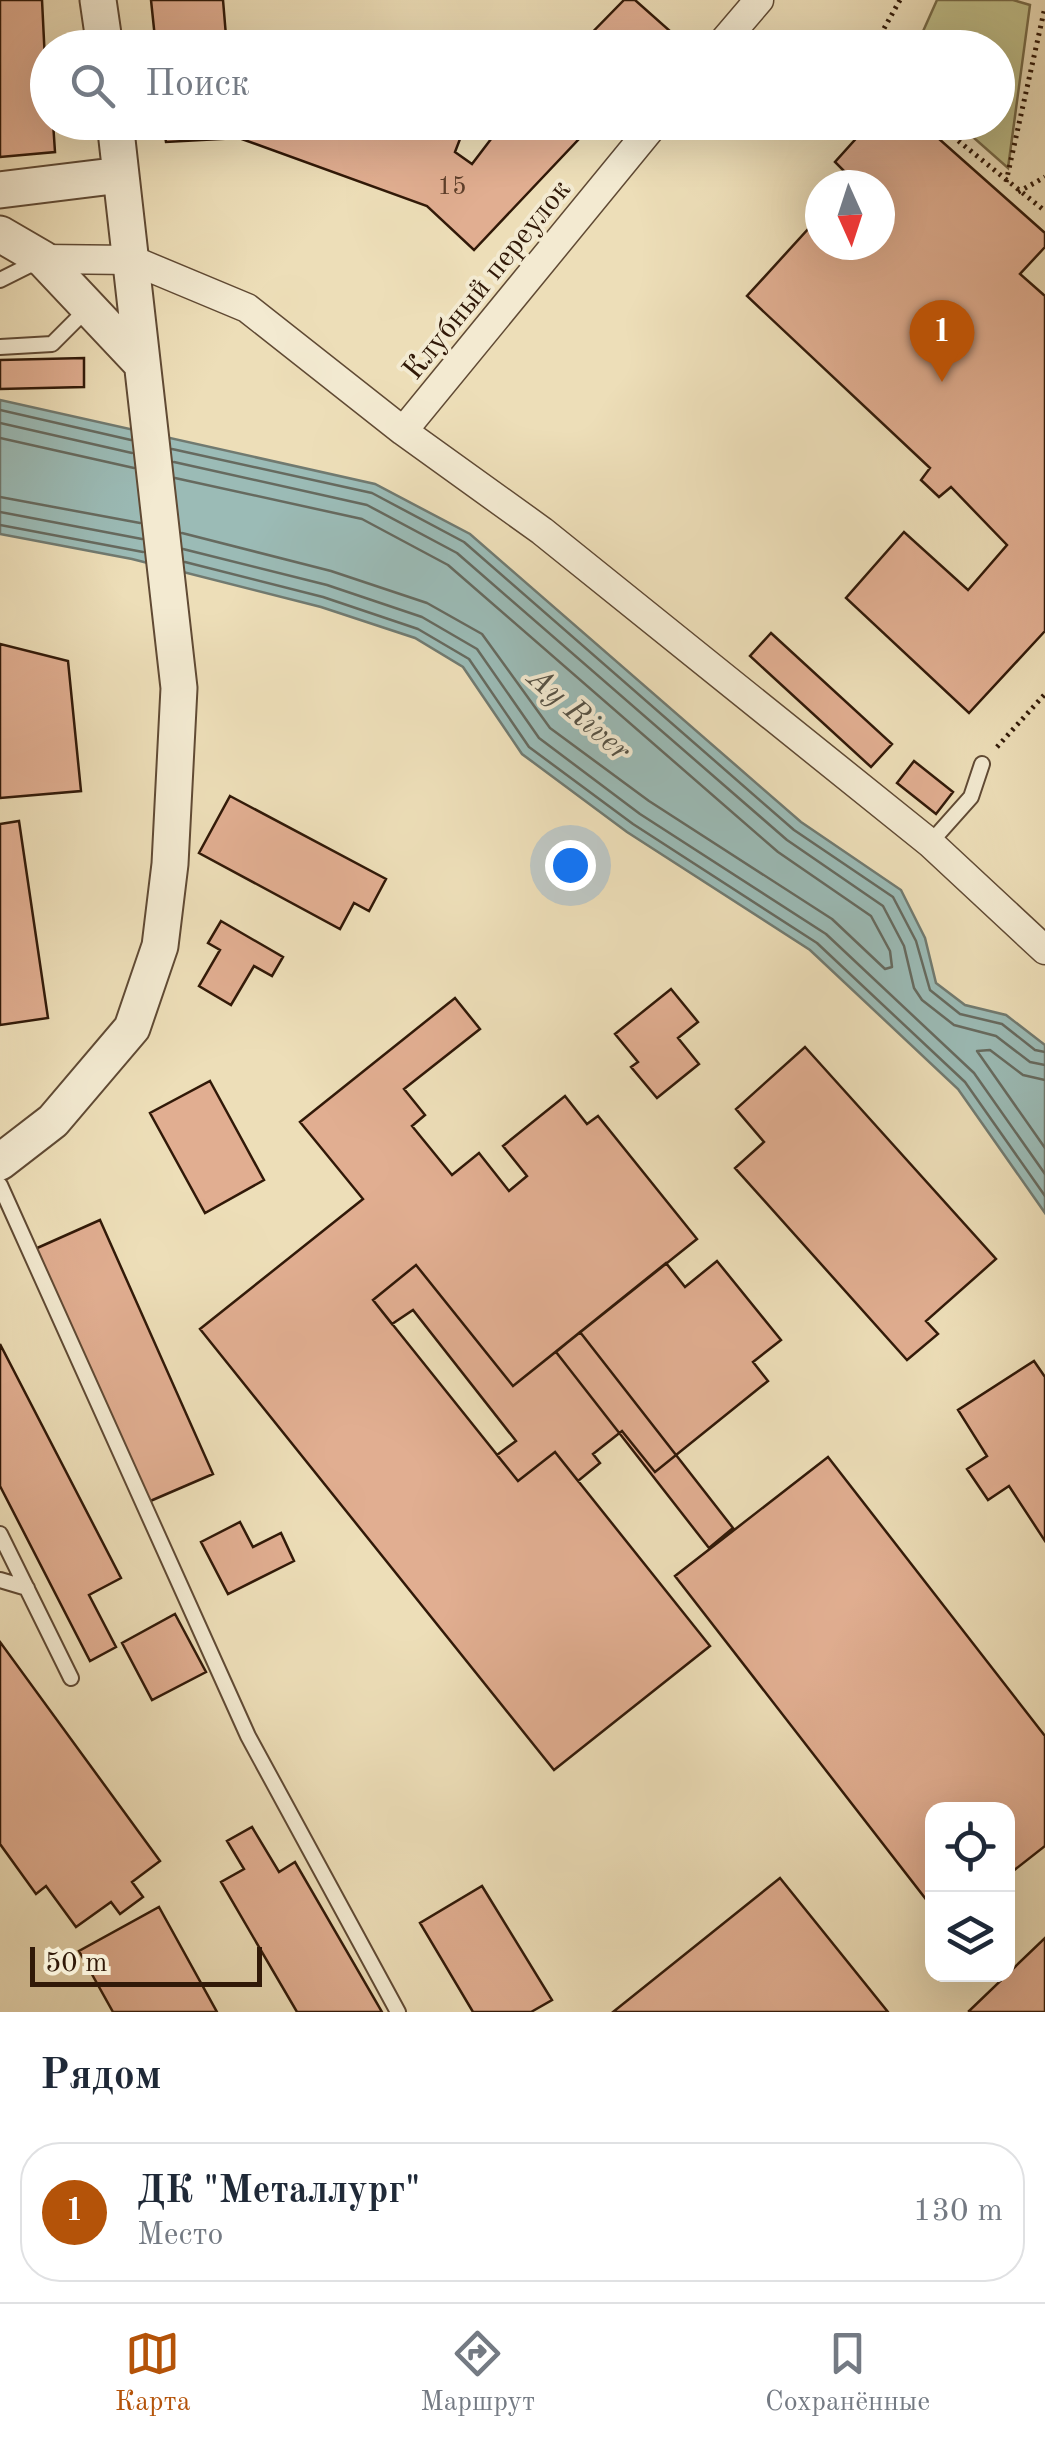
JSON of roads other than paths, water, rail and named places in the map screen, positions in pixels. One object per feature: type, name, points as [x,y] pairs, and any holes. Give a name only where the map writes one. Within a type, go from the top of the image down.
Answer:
[{"type":"street","points":[[98,0],[102,30]]},
{"type":"street","points":[[733,30],[758,0]]},
{"type":"street","points":[[0,1162],[53,1120],[132,1028],[160,946],[170,864],[179,688],[117,140]]},
{"type":"street","name":"Клубный переулок","points":[[403,430],[641,140]]},
{"type":"street","points":[[0,190],[122,174]]},
{"type":"street","points":[[0,234],[43,258],[91,305],[143,377]]},
{"type":"street","points":[[43,258],[132,260],[246,308],[542,531],[930,843],[1045,950]]},
{"type":"lane","points":[[0,280],[43,258]]},
{"type":"lane","points":[[0,347],[52,344],[91,305]]},
{"type":"lane","points":[[930,843],[972,797],[982,764]]},
{"type":"lane","points":[[0,1185],[248,1736],[398,2012]]},
{"type":"lane","points":[[0,1534],[71,1678]]},
{"type":"lane","points":[[0,1580],[27,1588]]},
{"type":"water","name":"Ay River","points":[[0,400],[375,484],[470,534],[801,822],[901,890],[925,938],[936,983],[965,1005],[1006,1015],[1045,1045],[1045,1213],[958,1089],[810,950],[627,832],[522,754],[463,667],[415,638],[321,607],[132,559],[0,534]]},
{"type":"place","name":"ДК \"Металлург\"","points":[[942,382]]}]
